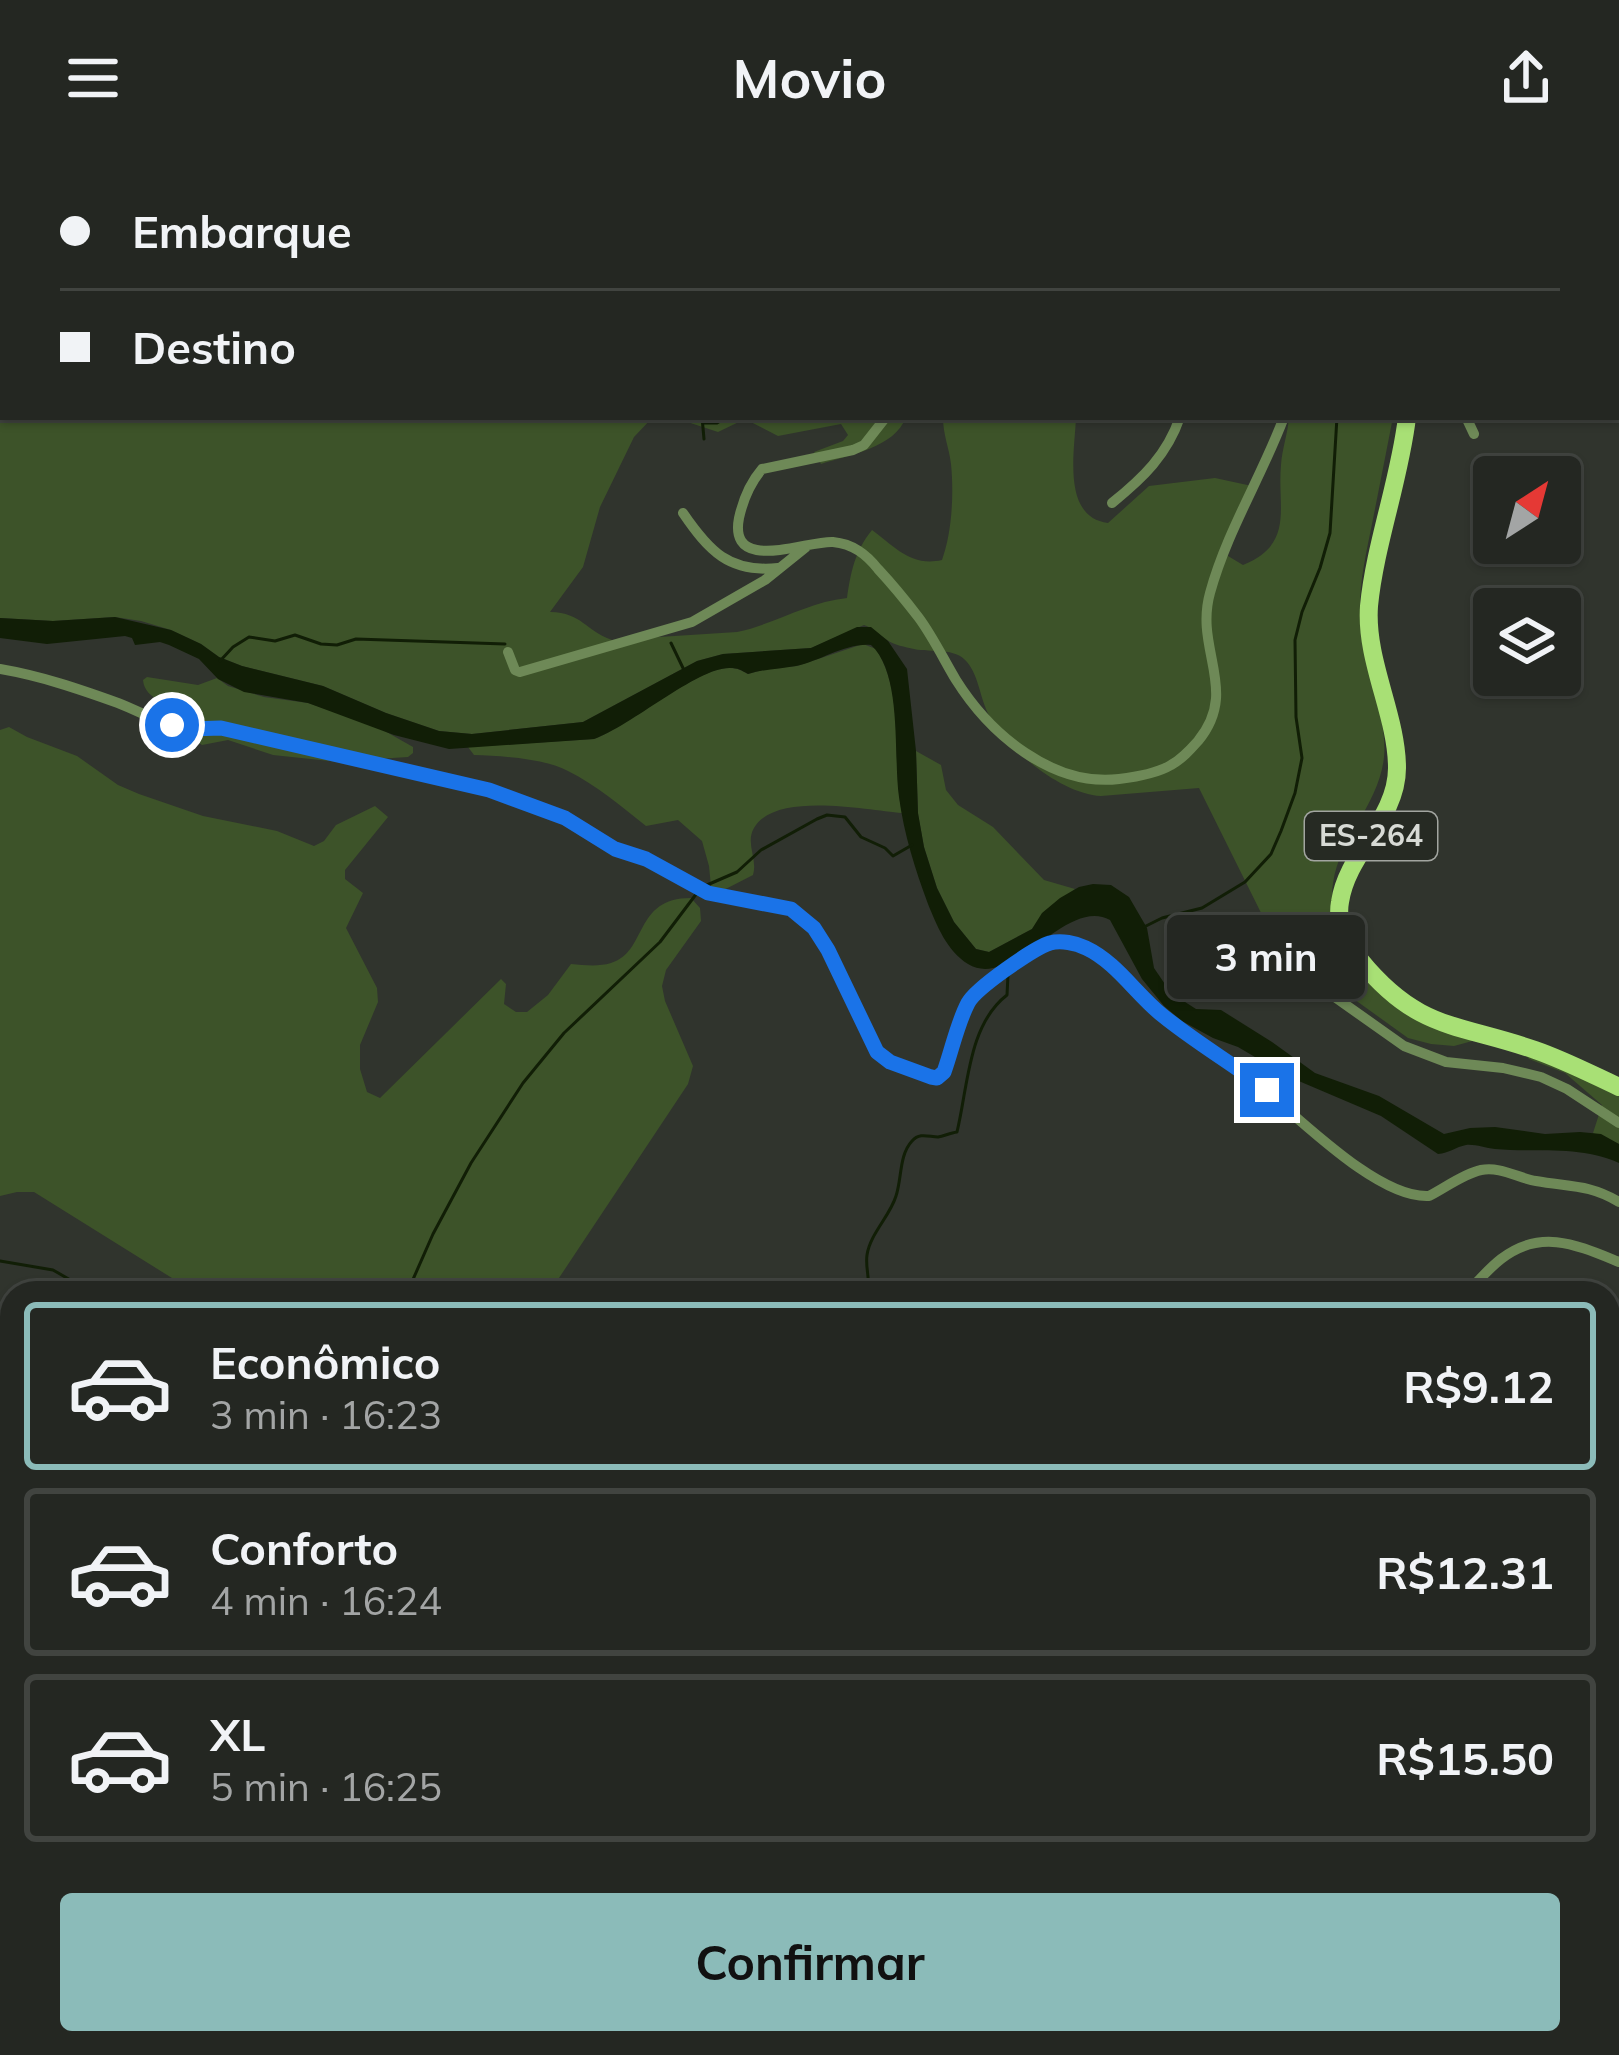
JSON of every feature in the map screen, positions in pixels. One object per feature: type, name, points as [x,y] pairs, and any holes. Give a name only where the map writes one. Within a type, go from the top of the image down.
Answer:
[{"type":"main road","name":"ES-264","points":[[1406,420],[1369,605],[1372,651],[1397,769],[1386,809],[1344,884],[1341,924],[1371,974],[1413,1010],[1452,1028],[1531,1048],[1619,1087]]},
{"type":"street","points":[[884,420],[864,445],[853,450],[762,469],[748,489],[738,523],[744,542],[768,553],[833,542],[854,547],[921,620],[959,685],[992,724],[1048,767],[1101,781],[1169,767],[1186,755],[1216,712],[1218,697],[1207,640],[1208,598],[1283,420]]},
{"type":"street","points":[[1112,503],[1154,466],[1179,420]]},
{"type":"street","points":[[1467,420],[1474,434]]},
{"type":"street","points":[[683,513],[706,545],[727,560],[756,569],[782,568]]},
{"type":"street","points":[[508,652],[520,672],[678,627],[782,568],[808,545]]},
{"type":"street","points":[[0,670],[50,680],[172,725],[221,728],[489,790],[565,818],[615,849],[646,859],[708,893],[791,909],[814,928],[828,950],[877,1052],[890,1062],[931,1077],[944,1072],[974,993],[1049,944],[1076,944],[1114,967],[1140,997],[1267,1090],[1346,1159],[1386,1183],[1429,1196],[1488,1169],[1533,1181],[1584,1186],[1619,1202]]},
{"type":"street","points":[[1257,942],[1404,1046],[1447,1062],[1541,1077],[1619,1123]]},
{"type":"street","points":[[1478,1281],[1505,1255],[1535,1241],[1566,1243],[1619,1262]]},
{"type":"green space","points":[[0,420],[650,420],[634,437],[600,507],[583,567],[550,612],[570,615],[612,640],[737,632],[847,598],[855,562],[872,530],[912,558],[942,560],[952,488],[943,420],[1076,420],[1077,496],[1093,518],[1108,523],[1149,486],[1215,478],[1252,486],[1228,546],[1228,556],[1243,565],[1259,556],[1277,535],[1288,420],[1392,420],[1360,603],[1384,757],[1375,790],[1337,866],[1332,905],[1337,927],[1359,966],[1411,1012],[1442,1026],[1533,1046],[1619,1087],[1619,1144],[1593,1133],[1602,1105],[1565,1073],[1529,1059],[1503,1040],[1454,1046],[1408,1038],[1276,943],[1199,788],[1101,796],[1069,787],[1037,768],[998,728],[971,668],[956,654],[896,645],[864,625],[811,648],[723,654],[697,661],[583,722],[472,734],[439,731],[323,686],[242,666],[171,630],[141,621],[0,618]]},
{"type":"green space","points":[[681,420],[743,420],[718,432]]},
{"type":"green space","points":[[747,420],[904,420],[881,443],[821,464],[814,452],[843,441],[848,435],[841,424],[778,436]]},
{"type":"green space","points":[[863,644],[876,649],[891,687],[902,813],[822,806],[781,810],[754,828],[753,875],[712,896],[702,841],[678,820],[646,826],[568,771],[535,760],[474,755],[468,747],[594,739],[716,670],[733,668],[748,674],[797,666]]},
{"type":"green space","points":[[217,678],[264,697],[308,703],[376,726],[413,747],[413,753],[358,764],[273,755],[228,740],[202,745],[193,738],[156,731],[164,722],[185,716],[149,693],[143,680],[198,685]]},
{"type":"green space","points":[[9,727],[77,756],[139,794],[203,816],[277,831],[314,846],[336,825],[375,806],[388,817],[345,870],[345,879],[363,893],[346,928],[377,988],[378,1002],[360,1045],[360,1069],[367,1092],[380,1098],[501,979],[506,984],[504,1004],[516,1012],[527,1012],[548,995],[571,964],[601,965],[623,957],[659,907],[691,898],[700,908],[701,921],[666,970],[662,986],[693,1066],[688,1084],[557,1281],[177,1281],[34,1192],[0,1196],[0,730]]},
{"type":"green space","points":[[916,751],[941,765],[946,790],[958,805],[993,827],[1044,880],[1075,889],[1043,913],[1032,929],[989,952],[976,949],[954,922],[937,888],[918,814]]},
{"type":"shaded area","points":[[115,617],[171,630],[242,666],[323,686],[439,731],[472,734],[583,722],[697,661],[723,654],[811,648],[857,627],[871,627],[888,641],[907,669],[924,847],[954,922],[976,949],[989,952],[1032,929],[1042,913],[1079,887],[1111,885],[1129,897],[1147,928],[1154,968],[1171,993],[1196,1009],[1221,1010],[1315,1073],[1379,1096],[1444,1134],[1495,1127],[1545,1134],[1601,1134],[1619,1144],[1619,1163],[1574,1152],[1469,1145],[1438,1154],[1381,1116],[1287,1076],[1182,1021],[1142,979],[1110,920],[1093,916],[1075,921],[1003,965],[985,969],[968,964],[939,929],[914,865],[899,797],[892,695],[881,658],[871,645],[748,674],[735,668],[716,670],[594,739],[449,749],[394,735],[308,703],[244,692],[218,679],[199,659],[160,642],[135,645],[125,636],[47,644],[0,638],[0,618]]},
{"type":"waterway","points":[[702,420],[704,439]]},
{"type":"waterway","points":[[704,423],[722,420]]},
{"type":"waterway","points":[[1144,927],[1202,908],[1245,882],[1271,854],[1281,831],[1302,758],[1295,640],[1330,533],[1337,420]]},
{"type":"waterway","points":[[220,661],[249,637],[275,641],[295,635],[337,645],[356,639],[505,644]]},
{"type":"waterway","points":[[671,643],[683,668]]},
{"type":"waterway","points":[[707,885],[737,872],[761,850],[827,815],[845,817],[861,837],[893,856],[912,845]]},
{"type":"waterway","points":[[412,1281],[471,1163],[523,1083],[564,1033],[660,942],[697,893]]},
{"type":"waterway","points":[[868,1281],[869,1247],[896,1196],[905,1153],[918,1137],[957,1132],[977,1040],[984,1023],[1007,995],[1008,975]]},
{"type":"waterway","points":[[0,1261],[53,1270],[72,1281]]},
{"type":"route","points":[[172,725],[221,728],[489,790],[565,818],[615,849],[646,859],[708,893],[791,909],[814,928],[828,950],[877,1052],[890,1062],[931,1077],[944,1072],[974,993],[1036,951],[1065,943],[1083,946],[1102,958],[1176,1026],[1267,1090]]}]
